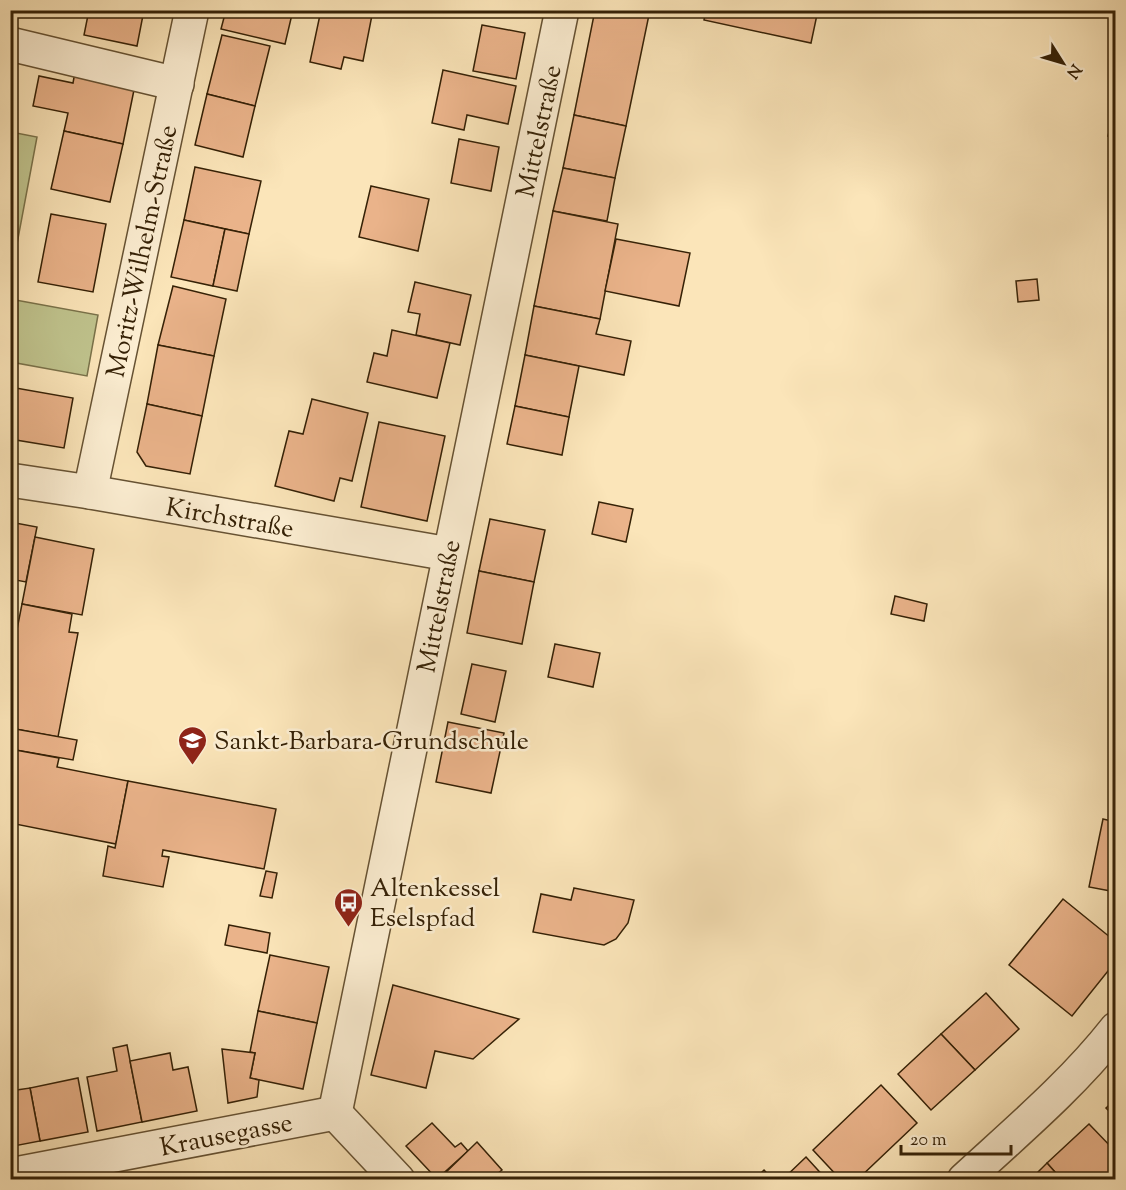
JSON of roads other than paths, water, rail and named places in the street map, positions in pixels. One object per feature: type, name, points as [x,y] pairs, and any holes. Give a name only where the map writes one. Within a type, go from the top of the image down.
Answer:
[{"type":"street","name":"Moritz-Wilhelm-Straße","points":[[90,492],[192,10]]},
{"type":"street","name":"Mittelstraße","points":[[335,1113],[562,10]]},
{"type":"street","points":[[10,44],[177,84]]},
{"type":"street","name":"Kirchstraße","points":[[10,480],[449,554]]},
{"type":"street","points":[[963,1179],[1051,1099],[1101,1048],[1116,1029]]},
{"type":"street","points":[[335,1113],[398,1179]]},
{"type":"street","name":"Krausegasse","points":[[10,1175],[335,1113]]},
{"type":"place","name":"Sankt-Barbara-Grundschule","points":[[193,766]]},
{"type":"place","name":"Altenkessel Eselspfad","points":[[349,928]]}]
